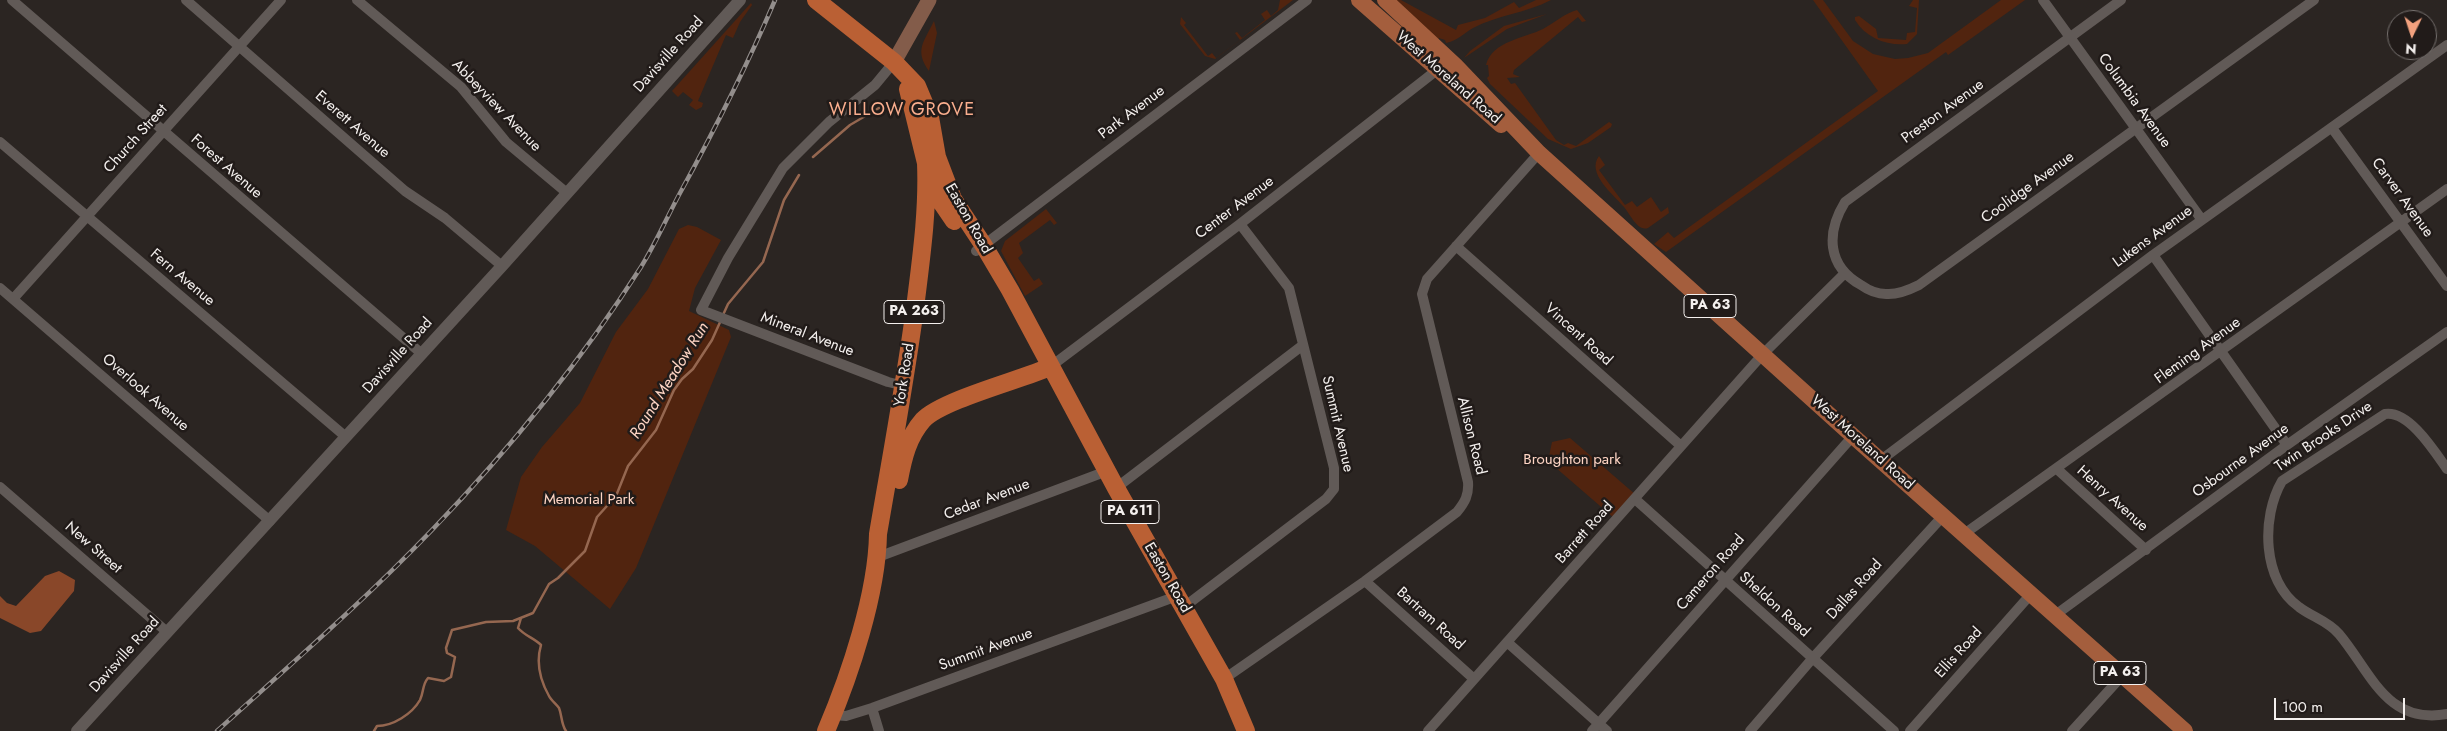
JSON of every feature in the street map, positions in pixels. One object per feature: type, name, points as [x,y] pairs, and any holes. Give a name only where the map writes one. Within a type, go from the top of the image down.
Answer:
[{"type":"highway","name":"PA 611","points":[[816,0],[894,62]]},
{"type":"highway","name":"Easton Road","points":[[894,62],[912,100],[926,163],[939,199],[980,248]]},
{"type":"highway","name":"Easton Road","points":[[894,62],[907,74],[923,98],[930,117],[936,157],[953,199],[980,248],[1026,321],[1116,488],[1224,679],[1246,731]]},
{"type":"highway","name":"York Road","points":[[878,557],[878,534],[905,386],[926,220],[926,163]]},
{"type":"highway","name":"York Road","points":[[829,723],[859,637],[878,557],[890,532],[903,458],[911,437],[924,419],[948,404],[1050,367]]},
{"type":"main road","points":[[894,62],[929,0]]},
{"type":"main road","name":"West Moreland Road","points":[[1359,0],[1510,132],[1539,153]]},
{"type":"main road","name":"West Moreland Road","points":[[1385,0],[1455,65],[1539,153],[2054,616],[2185,731]]},
{"type":"street","name":"Forest Avenue","points":[[12,0],[422,354]]},
{"type":"street","name":"Everett Avenue","points":[[186,0],[405,192],[445,218],[502,266]]},
{"type":"street","name":"Church Street","points":[[14,299],[162,131],[281,0]]},
{"type":"street","name":"Abbeyview Avenue","points":[[357,0],[461,87],[506,142],[567,193]]},
{"type":"street","name":"Davisville Road","points":[[77,731],[502,266],[740,0]]},
{"type":"street","name":"Park Avenue","points":[[980,248],[1307,0]]},
{"type":"street","name":"Columbia Avenue","points":[[2042,0],[2202,220]]},
{"type":"street","name":"Preston Avenue","points":[[1844,274],[1833,248],[1832,233],[1836,217],[1845,202],[2122,0]]},
{"type":"street","name":"Coolidge Avenue","points":[[1844,274],[1871,291],[1886,295],[1904,292],[1919,285],[2314,0]]},
{"type":"street","name":"Lukens Avenue","points":[[1881,460],[2153,255],[2447,45]]},
{"type":"street","name":"Mineral Avenue","points":[[894,62],[875,85],[843,110],[787,163],[728,258],[701,310],[888,382],[905,386]]},
{"type":"street","name":"Center Avenue","points":[[1050,367],[1240,224],[1438,70]]},
{"type":"street","name":"Carver Avenue","points":[[2332,128],[2447,286]]},
{"type":"street","name":"Fern Avenue","points":[[0,142],[346,437]]},
{"type":"street","name":"Allison Road","points":[[1224,679],[1365,581],[1457,512],[1465,503],[1469,492],[1422,294],[1427,279],[1539,153]]},
{"type":"street","name":"Fleming Avenue","points":[[1964,534],[2222,352],[2447,189]]},
{"type":"street","name":"Summit Avenue","points":[[829,723],[1098,625],[1180,601],[1326,499],[1334,489],[1334,468],[1289,288],[1240,224]]},
{"type":"street","name":"Vincent Road","points":[[1456,246],[1681,446]]},
{"type":"street","points":[[2153,255],[2288,445]]},
{"type":"street","points":[[1763,354],[1844,274]]},
{"type":"street","name":"Overlook Avenue","points":[[0,288],[270,521]]},
{"type":"street","name":"Osbourne Avenue","points":[[2054,616],[2288,445],[2447,332]]},
{"type":"street","points":[[1116,488],[1303,345]]},
{"type":"street","name":"Barrett Road","points":[[1428,731],[1763,354]]},
{"type":"street","name":"Twin Brooks Drive","points":[[2447,469],[2424,438],[2403,417],[2385,414],[2282,481],[2273,500],[2268,529],[2275,572],[2288,596],[2298,607],[2333,627],[2369,679],[2396,706],[2422,715],[2447,714]]},
{"type":"street","name":"Cameron Road","points":[[1596,727],[1853,436]]},
{"type":"street","name":"Henry Avenue","points":[[2057,469],[2146,550]]},
{"type":"street","name":"Cedar Avenue","points":[[878,557],[1107,471]]},
{"type":"street","name":"New Street","points":[[0,487],[167,632]]},
{"type":"street","name":"Sheldon Road","points":[[1635,499],[1894,731]]},
{"type":"street","name":"Dallas Road","points":[[1750,731],[1812,659],[1943,516]]},
{"type":"street","name":"Bartram Road","points":[[1365,581],[1474,679]]},
{"type":"street","name":"Ellis Road","points":[[1910,731],[2031,594]]},
{"type":"street","points":[[1507,642],[1596,727],[1607,731]]},
{"type":"street","points":[[2072,731],[2122,676]]},
{"type":"street","points":[[872,708],[879,731]]},
{"type":"green space","points":[[1280,0],[1293,0],[1215,59],[1205,56],[1180,24],[1181,17],[1186,23],[1184,25],[1208,56],[1212,53],[1216,58],[1240,40],[1235,33],[1237,32],[1242,38],[1265,20],[1261,14],[1267,10],[1271,16],[1278,10]]},
{"type":"green space","points":[[1389,0],[1401,0],[1456,30],[1458,25],[1485,18],[1514,2],[1519,8],[1536,0],[1551,0],[1473,28],[1454,41],[1446,43],[1445,40],[1439,38],[1437,41]]},
{"type":"green space","points":[[1813,0],[1823,0],[1853,41],[1873,54],[1895,59],[1928,53],[2001,0],[2025,0],[1948,55],[1946,52],[1666,252],[1654,244],[1668,232],[1674,238],[1878,91]]},
{"type":"green space","points":[[1913,0],[1919,0],[1917,34],[1907,44],[1892,44],[1878,40],[1865,32],[1855,20],[1855,17],[1859,16],[1876,29],[1878,38],[1906,40],[1907,33],[1915,32],[1917,8],[1909,6]]},
{"type":"green space","points":[[751,3],[752,5],[740,22],[733,38],[726,35],[698,101],[703,103],[702,107],[696,110],[689,105],[693,100],[683,92],[678,97],[672,91]]},
{"type":"green space","points":[[1577,10],[1586,21],[1582,22],[1578,17],[1514,70],[1513,74],[1520,77],[1507,78],[1511,84],[1515,83],[1556,140],[1564,145],[1568,143],[1576,146],[1609,122],[1612,124],[1611,127],[1588,143],[1571,149],[1548,139],[1490,84],[1487,78],[1489,76],[1488,65],[1486,65],[1489,57],[1502,45],[1543,29]]},
{"type":"green space","points":[[1547,14],[1507,29],[1464,58],[1470,51],[1504,26]]},
{"type":"green space","points":[[934,21],[937,33],[929,71],[924,64],[921,51]]},
{"type":"green space","points":[[1599,156],[1605,165],[1599,170],[1625,205],[1632,201],[1637,207],[1651,197],[1661,212],[1668,207],[1669,213],[1648,228],[1637,225],[1598,176],[1596,163]]},
{"type":"green space","points":[[1046,209],[1057,223],[1054,225],[1050,220],[1019,243],[1023,253],[1018,258],[1034,281],[1039,278],[1043,284],[1025,296],[1001,251],[1005,241]]},
{"type":"green space","name":"Memorial Park","points":[[688,225],[697,227],[721,240],[695,288],[689,311],[729,330],[731,337],[636,568],[610,609],[535,546],[506,530],[521,477],[542,447],[580,403],[616,332],[648,289],[679,229]]},
{"type":"green space","name":"Broughton park","points":[[1570,438],[1636,495],[1614,518],[1548,461],[1552,442]]},
{"type":"shaded area","points":[[59,571],[75,580],[74,591],[41,631],[30,633],[0,618],[0,596],[7,603],[16,606],[45,576]]},
{"type":"waterway","name":"Round Meadow Run","points":[[813,157],[850,125],[884,105]]},
{"type":"waterway","name":"Round Meadow Run","points":[[723,315],[728,304],[763,262],[784,200],[799,175]]},
{"type":"waterway","name":"Round Meadow Run","points":[[374,731],[377,726],[396,721],[412,710],[420,700],[428,678],[444,681],[451,677],[455,657],[447,653],[446,648],[452,630],[486,622],[513,621],[533,613],[549,584],[558,578],[585,551],[597,517],[616,496],[628,466],[656,430],[674,390],[693,369],[712,340],[721,320]]},
{"type":"waterway","points":[[521,618],[518,628],[541,645],[539,664],[543,684],[549,696],[559,708],[566,731]]},
{"type":"railway","points":[[217,731],[353,607],[432,530],[489,468],[569,370],[618,302],[652,249],[730,97],[775,0]]},
{"type":"district","name":"WILLOW GROVE","points":[[902,111]]}]
